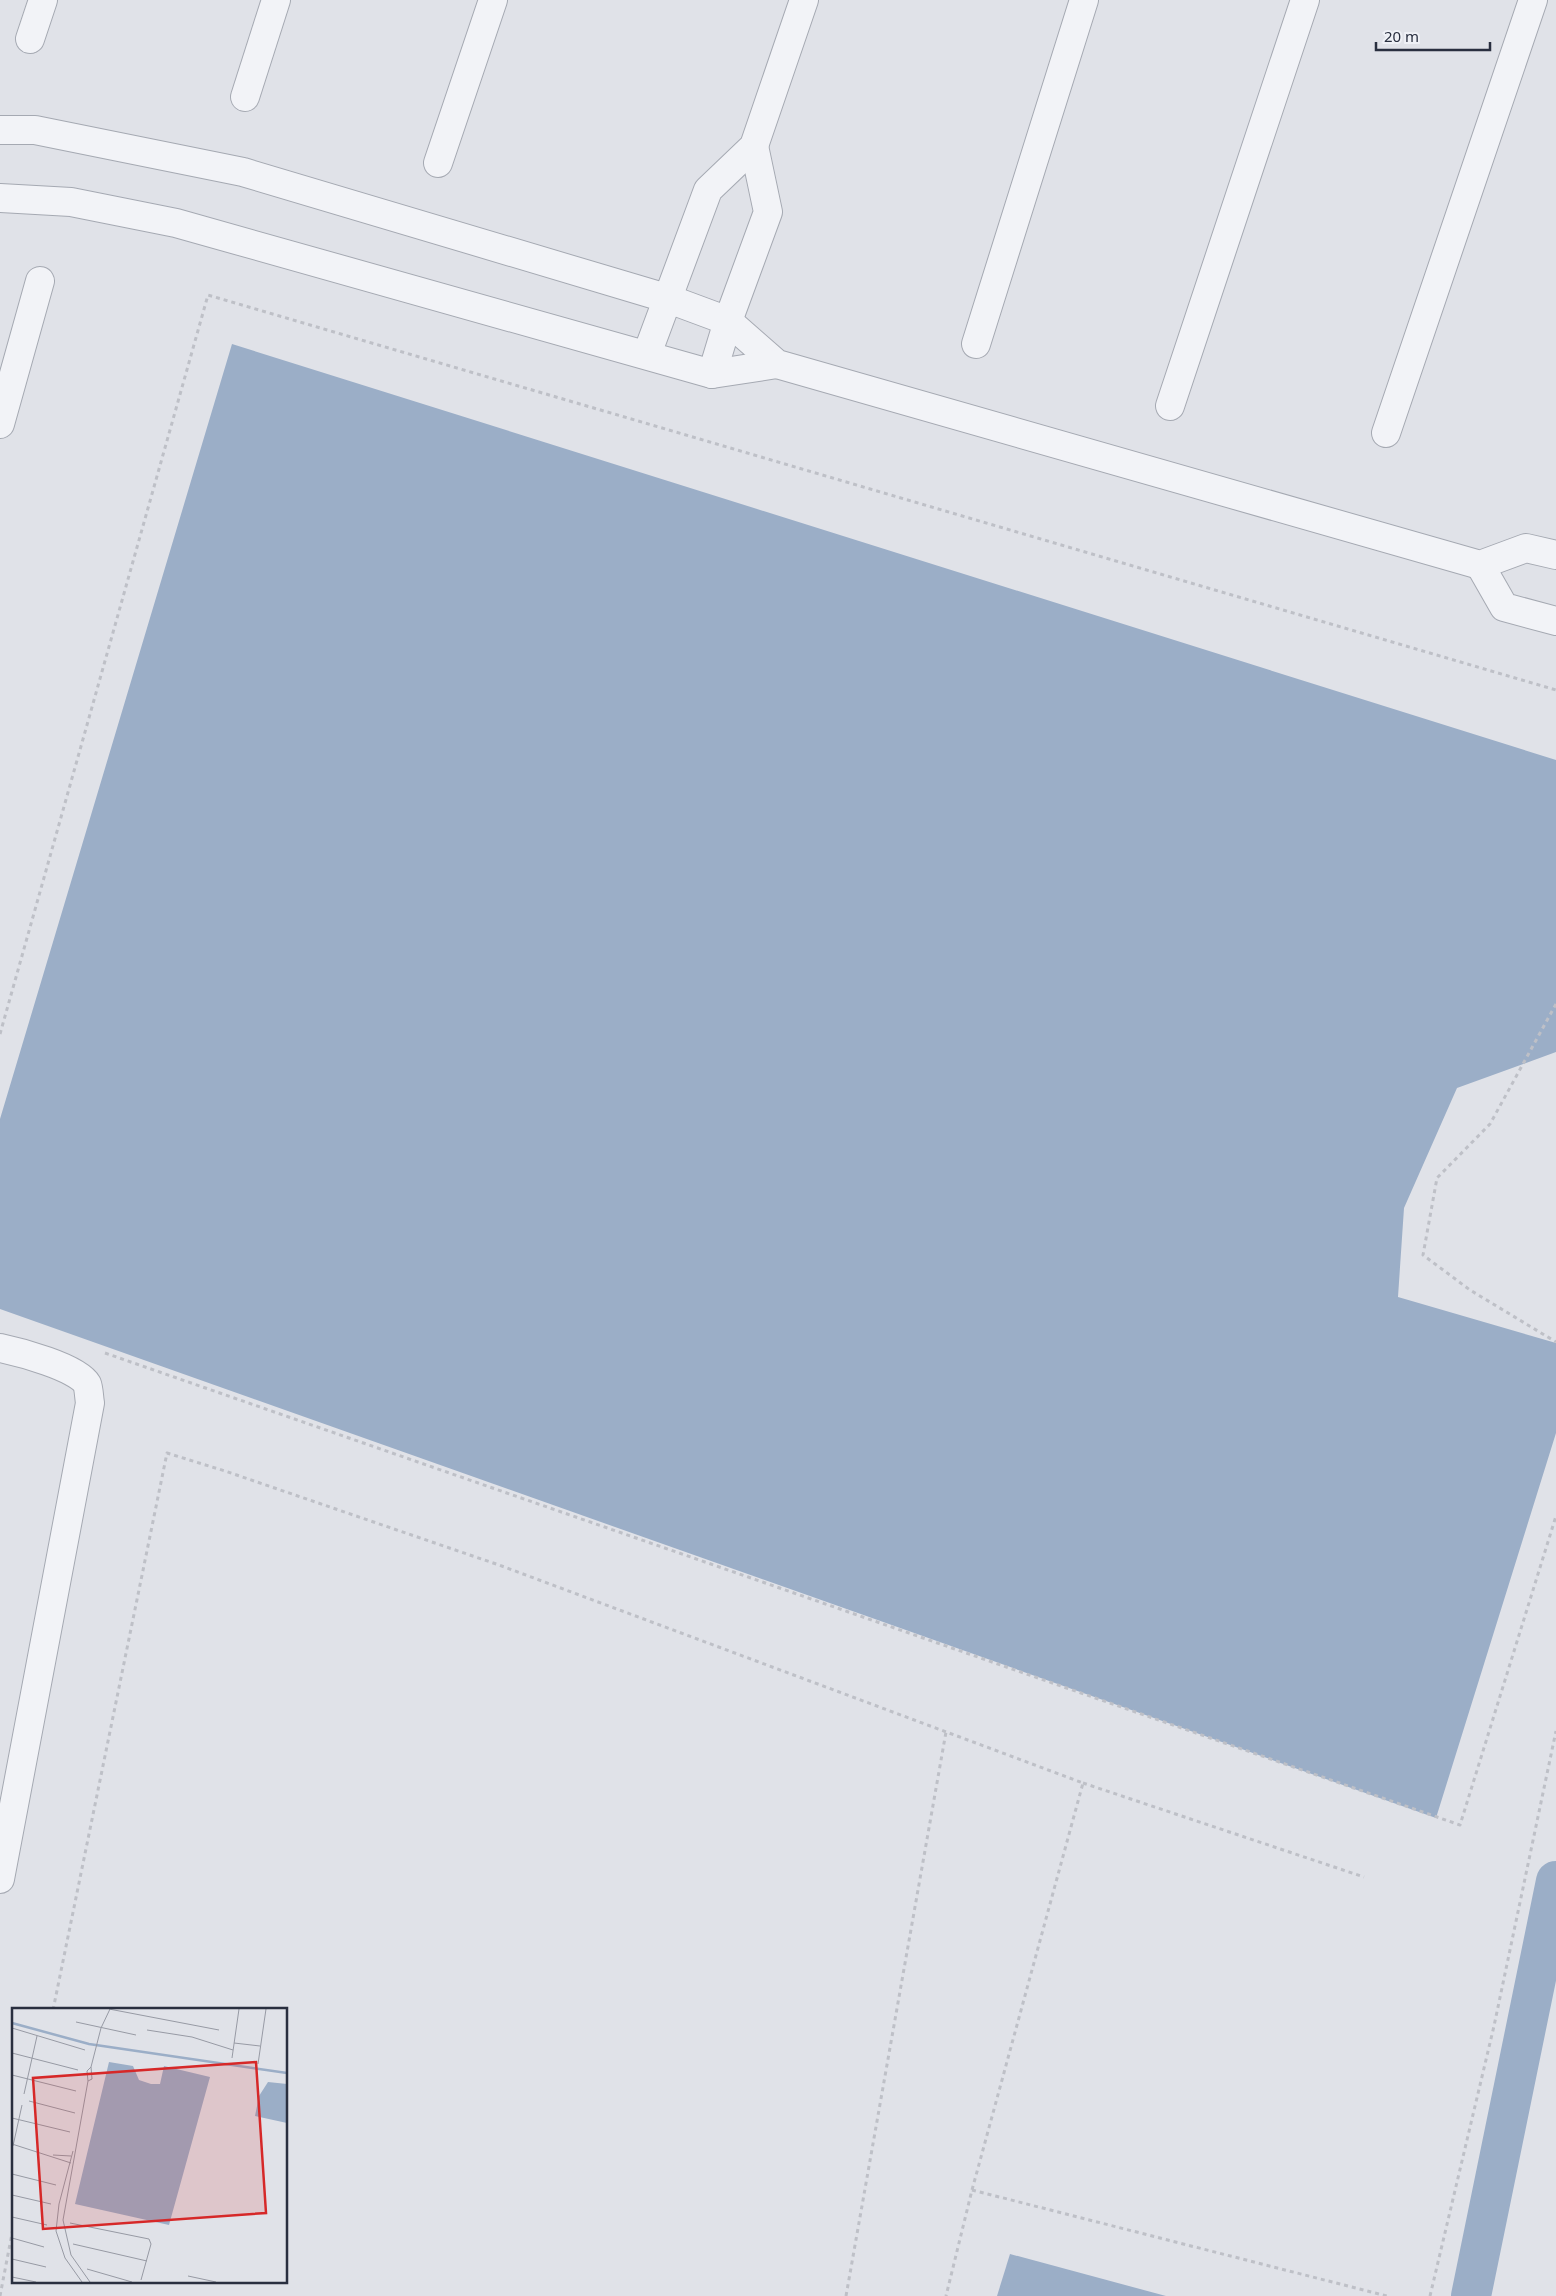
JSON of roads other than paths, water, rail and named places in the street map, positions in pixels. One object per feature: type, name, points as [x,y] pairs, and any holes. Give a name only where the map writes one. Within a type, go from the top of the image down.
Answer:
[{"type":"street","points":[[30,39],[43,0]]},
{"type":"street","points":[[245,97],[276,0]]},
{"type":"street","points":[[438,163],[493,0]]},
{"type":"street","points":[[647,354],[666,298],[708,190],[754,146],[804,0]]},
{"type":"street","points":[[976,344],[1084,0]]},
{"type":"street","points":[[1170,406],[1305,0]]},
{"type":"street","points":[[1386,433],[1533,0]]},
{"type":"street","points":[[0,130],[35,130],[243,172],[666,298],[728,321],[777,364]]},
{"type":"street","points":[[712,374],[728,321],[768,212],[754,146]]},
{"type":"street","points":[[0,198],[71,202],[176,223],[647,354],[712,374],[777,364],[1480,565],[1526,548],[1556,555]]},
{"type":"street","points":[[0,424],[40,281]]},
{"type":"street","points":[[1480,565],[1504,606],[1556,621]]},
{"type":"street","points":[[0,1348],[33,1355],[77,1375],[87,1384],[90,1404],[0,1879]]},
{"type":"water","points":[[232,344],[1556,760],[1556,1052],[1457,1088],[1404,1208],[1398,1297],[1556,1343],[1556,1433],[1436,1818],[0,1309],[0,1119]]},
{"type":"water","points":[[1010,2254],[1166,2296],[997,2296]]},
{"type":"waterway","points":[[1471,2296],[1556,1881]]}]
